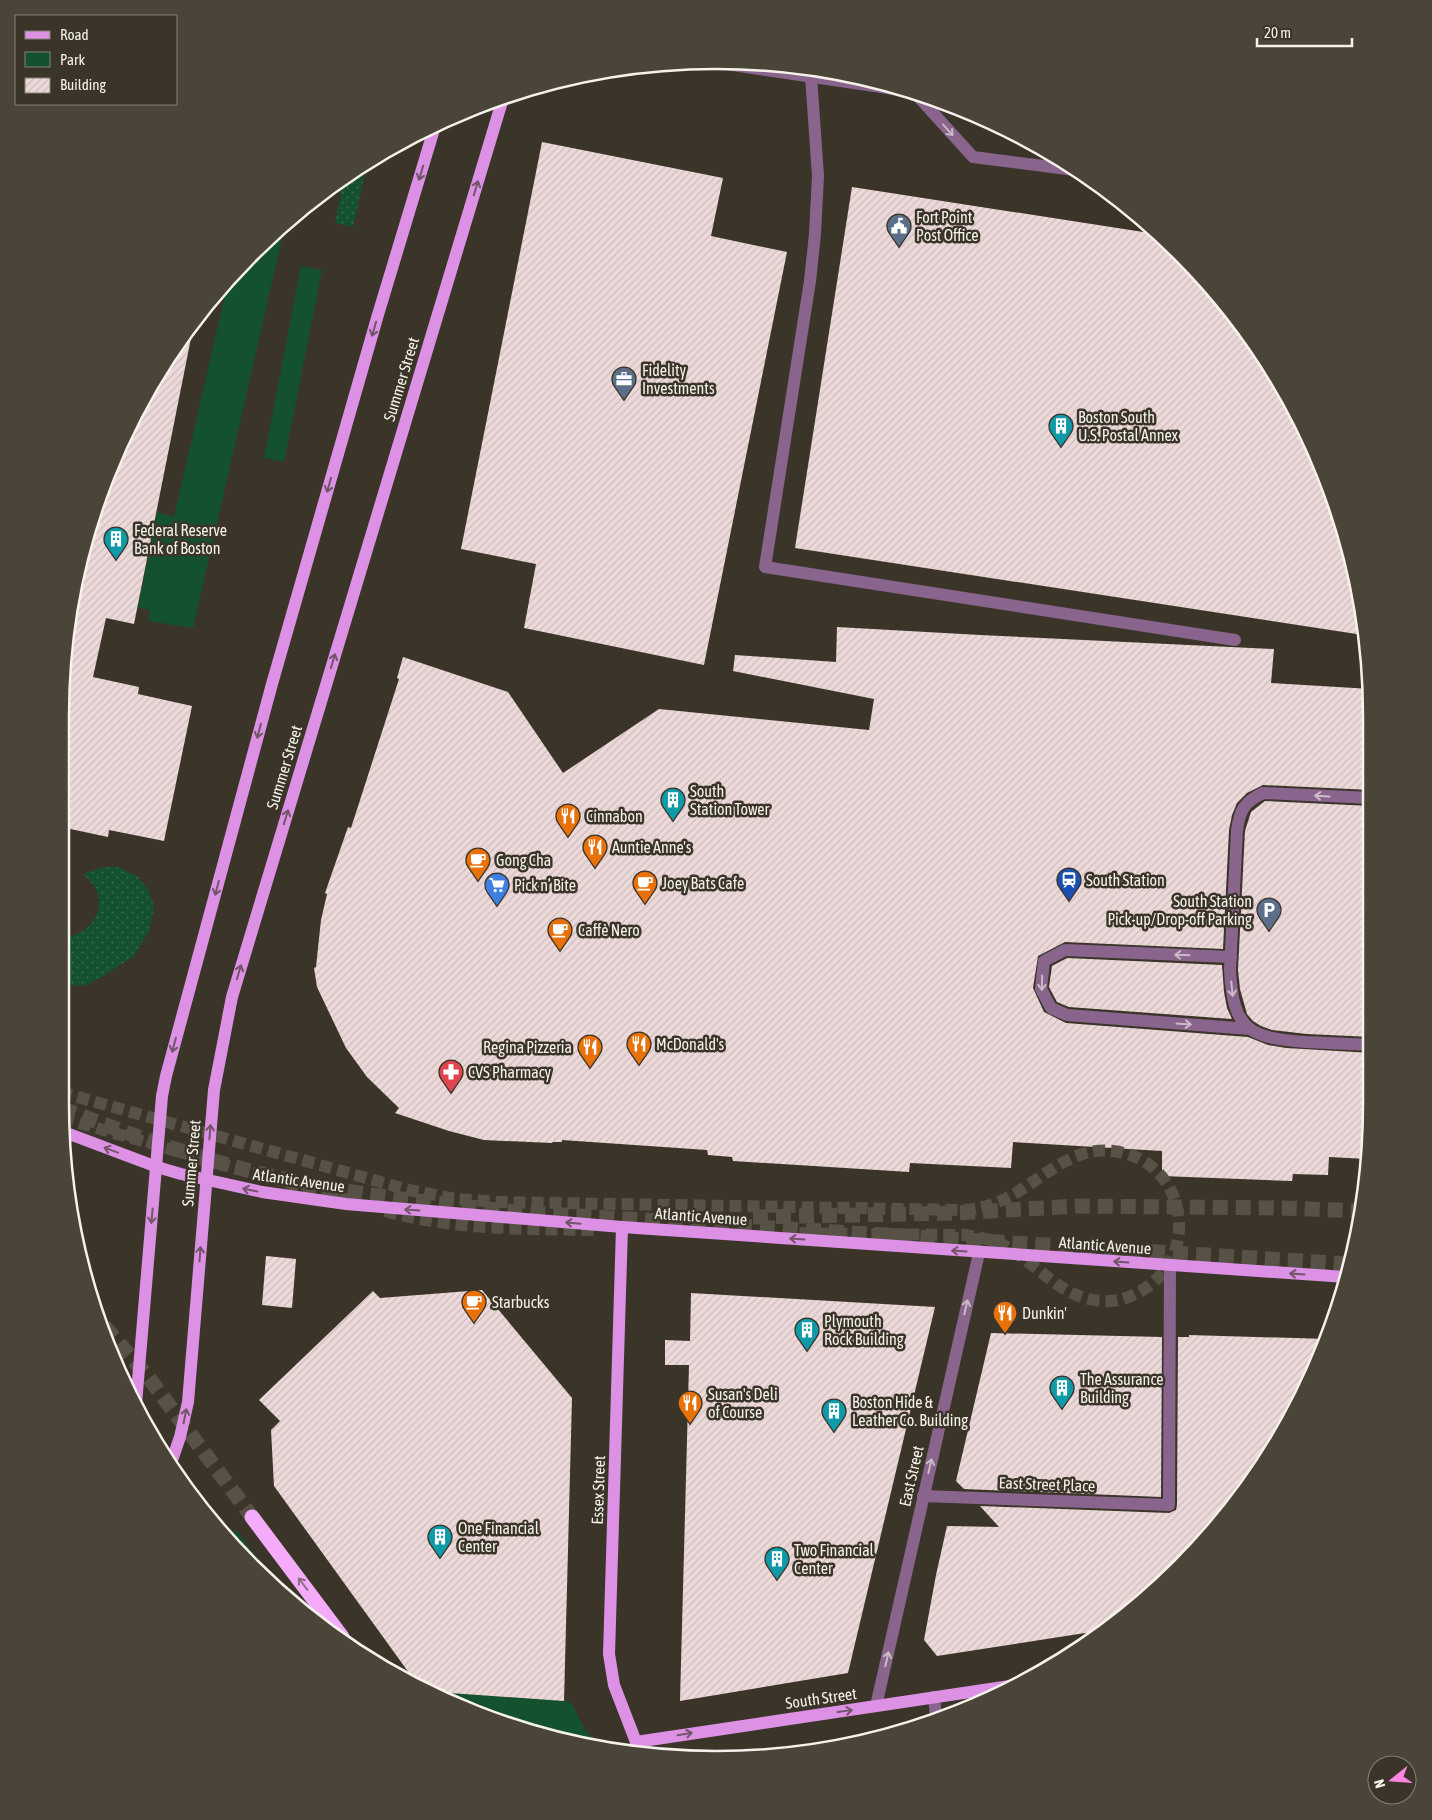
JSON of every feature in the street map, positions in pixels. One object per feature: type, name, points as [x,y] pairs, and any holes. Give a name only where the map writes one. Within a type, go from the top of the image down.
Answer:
[{"type":"highway","points":[[252,1517],[333,1625]]},
{"type":"main road","name":"Summer Street","points":[[173,1457],[188,1402],[214,1090],[232,997],[501,106]]},
{"type":"main road","name":"Summer Street","points":[[137,1394],[162,1096],[168,1067],[272,684],[433,134]]},
{"type":"main road","name":"Atlantic Avenue","points":[[70,1134],[156,1167],[206,1180],[262,1192],[346,1204],[622,1227],[1340,1277]]},
{"type":"main road","name":"Essex Street","points":[[622,1227],[609,1654],[614,1685],[637,1746]]},
{"type":"main road","name":"South Street","points":[[637,1746],[876,1706],[994,1688]]},
{"type":"street","points":[[790,73],[825,78]]},
{"type":"street","points":[[811,76],[818,176],[815,234],[810,281],[765,567],[1235,640]]},
{"type":"street","points":[[923,103],[973,158],[1061,168]]},
{"type":"street","points":[[1363,798],[1263,793],[1253,798],[1240,812],[1237,830],[1230,957],[1234,1006],[1250,1029],[1262,1036],[1278,1040],[1363,1045]]},
{"type":"street","points":[[1230,957],[1065,950],[1044,961],[1041,989],[1051,1008],[1068,1015],[1250,1029]]},
{"type":"street","name":"East Street","points":[[876,1706],[979,1252]]},
{"type":"street","name":"East Street Place","points":[[923,1496],[1169,1505],[1170,1266]]},
{"type":"street","points":[[934,1698],[936,1713]]},
{"type":"green space","points":[[365,172],[353,227],[335,223],[342,188]]},
{"type":"green space","points":[[283,235],[193,628],[148,621],[150,610],[138,608],[157,512],[174,517],[225,294],[258,258]]},
{"type":"green space","points":[[301,266],[322,270],[284,462],[264,458]]},
{"type":"green space","points":[[103,867],[118,867],[137,876],[149,891],[154,907],[149,931],[134,956],[84,986],[69,985],[69,934],[72,936],[79,933],[91,924],[98,912],[99,904],[95,887],[83,874]]},
{"type":"green space","points":[[236,1530],[265,1568],[258,1562],[231,1533]]},
{"type":"green space","points":[[447,1693],[568,1701],[572,1704],[585,1730],[594,1740],[508,1717]]},
{"type":"building","name":"Fidelity Investments","points":[[542,142],[723,178],[711,236],[787,252],[704,665],[524,628],[536,564],[461,549]]},
{"type":"building","name":"Boston South U.S. Postal Annex","points":[[852,187],[1147,233],[1203,289],[1229,322],[1277,392],[1297,430],[1329,508],[1341,548],[1351,590],[1358,634],[795,548]]},
{"type":"building","name":"Federal Reserve Bank of Boston","points":[[191,338],[134,624],[106,618],[93,677],[139,687],[138,694],[192,706],[164,841],[109,830],[108,837],[69,829],[70,674],[74,632],[91,548],[118,468],[155,392]]},
{"type":"building","name":"South Station","points":[[837,627],[1274,649],[1271,683],[1362,688],[1363,790],[1263,785],[1247,793],[1237,803],[1229,830],[1223,949],[1065,942],[1038,956],[1033,988],[1044,1012],[1066,1023],[1248,1037],[1268,1045],[1286,1048],[1363,1052],[1361,1159],[1329,1157],[1328,1175],[1293,1174],[1292,1181],[1162,1176],[1162,1151],[1013,1142],[1011,1168],[910,1163],[909,1172],[733,1161],[732,1157],[708,1155],[707,1150],[562,1140],[562,1142],[552,1143],[484,1140],[449,1131],[395,1113],[399,1108],[367,1077],[346,1048],[317,987],[314,968],[316,967],[321,920],[327,894],[325,893],[348,827],[351,828],[399,679],[397,678],[403,657],[508,692],[563,773],[659,709],[869,730],[874,699],[733,671],[735,655],[836,662]]},
{"type":"building","points":[[1265,801],[1363,806],[1363,1037],[1272,1030],[1253,1021],[1247,1014],[1240,989],[1238,970],[1245,831],[1251,812]]},
{"type":"building","points":[[1067,958],[1222,965],[1224,992],[1227,1008],[1232,1019],[1069,1007],[1057,1002],[1049,987],[1052,966]]},
{"type":"building","points":[[266,1256],[296,1259],[292,1308],[262,1305]]},
{"type":"building","name":"One Financial Center","points":[[482,1290],[572,1398],[564,1701],[447,1693],[410,1675],[274,1486],[271,1430],[280,1421],[259,1400],[373,1291],[380,1298]]},
{"type":"building","points":[[691,1293],[935,1307],[848,1673],[680,1701],[689,1365],[665,1365],[665,1340],[690,1341]]},
{"type":"building","name":"The Assurance Building","points":[[991,1333],[1162,1337],[1161,1497],[964,1489],[956,1481]]},
{"type":"building","points":[[1189,1335],[1319,1339],[1297,1390],[1277,1428],[1254,1464],[1203,1531],[1143,1591],[1089,1632],[937,1656],[924,1640],[947,1526],[999,1527],[980,1506],[1169,1513],[1176,1510],[1178,1337],[1189,1337]]},
{"type":"tunnel","points":[[69,1095],[409,1190],[456,1199],[501,1202],[965,1210],[982,1208],[998,1202],[1081,1154],[1113,1151],[1137,1158],[1157,1171],[1170,1189],[1178,1210],[1179,1233],[1173,1255],[1161,1275],[1138,1293],[1113,1301],[1092,1300],[1064,1289],[1001,1244],[979,1237],[965,1235],[783,1233]]},
{"type":"tunnel","points":[[69,1111],[165,1146],[271,1176],[301,1183],[424,1202],[516,1212],[1343,1264]]},
{"type":"tunnel","points":[[69,1120],[348,1200]]},
{"type":"tunnel","points":[[753,1217],[957,1213],[1076,1206],[1354,1211]]},
{"type":"tunnel","points":[[385,1211],[437,1222],[463,1225],[515,1229],[595,1230]]},
{"type":"tunnel","points":[[112,1335],[149,1378],[252,1517]]},
{"type":"place","name":"Fort Point Post Office","points":[[899,247]]},
{"type":"place","name":"Fidelity Investments","points":[[624,400]]},
{"type":"place","name":"Boston South U.S. Postal Annex","points":[[1061,447]]},
{"type":"place","name":"Federal Reserve Bank of Boston","points":[[116,560]]},
{"type":"place","name":"South Station Tower","points":[[673,821]]},
{"type":"place","name":"Cinnabon","points":[[568,837]]},
{"type":"place","name":"Auntie Anne's","points":[[595,868]]},
{"type":"place","name":"Gong Cha","points":[[478,881]]},
{"type":"place","name":"South Station","points":[[1069,901]]},
{"type":"place","name":"Joey Bats Cafe","points":[[645,904]]},
{"type":"place","name":"Pick n’ Bite","points":[[497,906]]},
{"type":"place","name":"South Station Pick-up/Drop-off Parking","points":[[1269,931]]},
{"type":"place","name":"Caffè Nero","points":[[560,951]]},
{"type":"place","name":"McDonald's","points":[[639,1065]]},
{"type":"place","name":"Regina Pizzeria","points":[[590,1068]]},
{"type":"place","name":"CVS Pharmacy","points":[[451,1093]]},
{"type":"place","name":"Starbucks","points":[[474,1323]]},
{"type":"place","name":"Dunkin'","points":[[1005,1334]]},
{"type":"place","name":"Plymouth Rock Building","points":[[807,1351]]},
{"type":"place","name":"The Assurance Building","points":[[1062,1409]]},
{"type":"place","name":"Susan's Deli of Course","points":[[690,1424]]},
{"type":"place","name":"Boston Hide & Leather Co. Building","points":[[834,1432]]},
{"type":"place","name":"One Financial Center","points":[[440,1558]]},
{"type":"place","name":"Two Financial Center","points":[[777,1580]]}]
